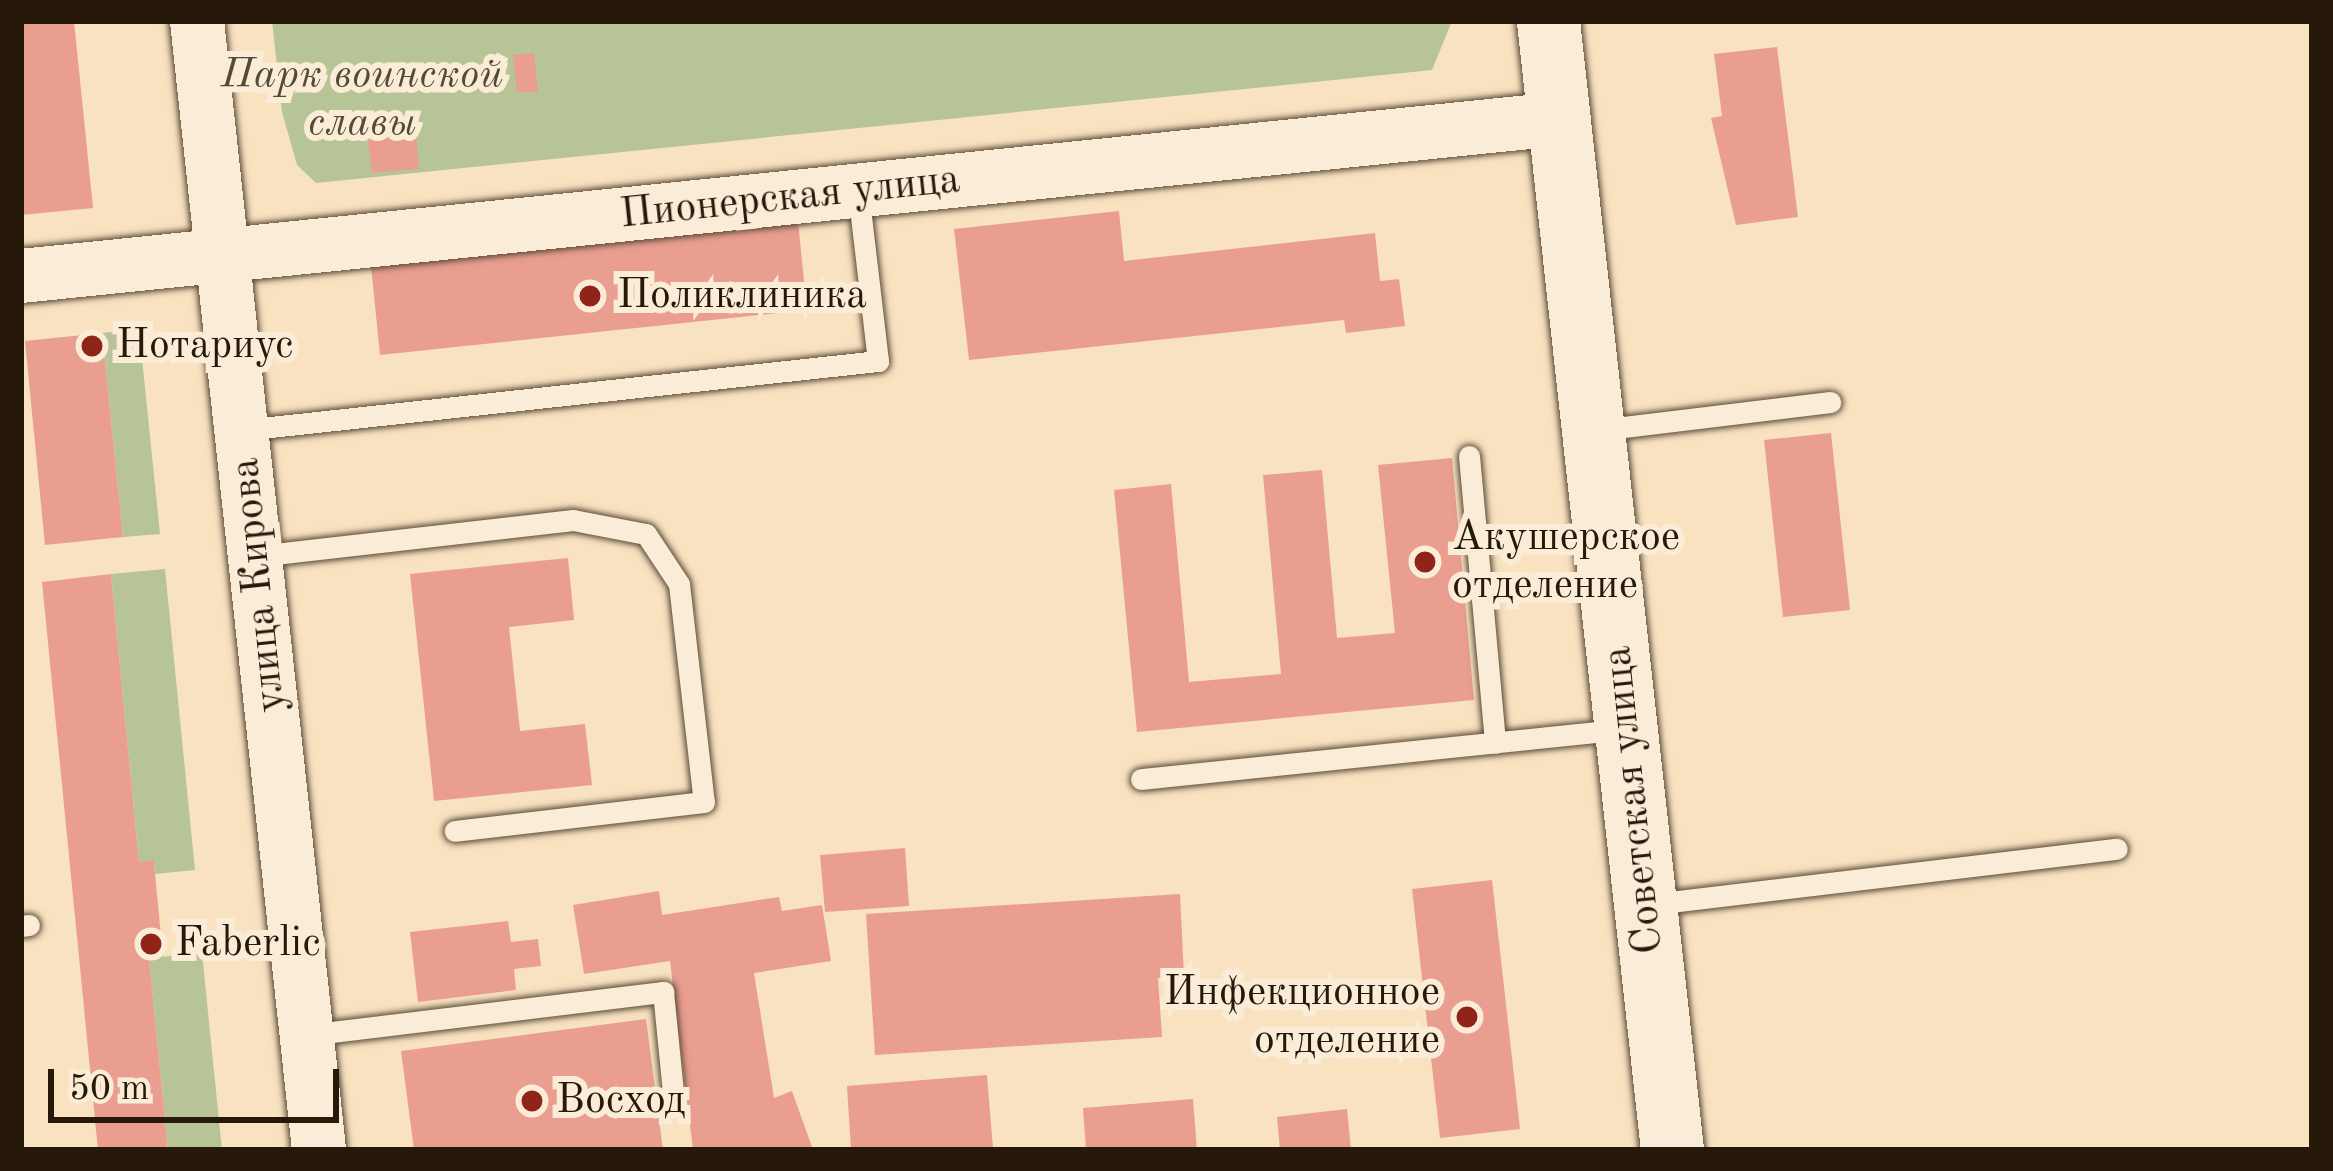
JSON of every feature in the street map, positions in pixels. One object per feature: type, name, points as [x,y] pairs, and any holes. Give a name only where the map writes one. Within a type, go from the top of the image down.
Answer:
[{"type":"main road","name":"Советская улица","points":[[1548,21],[1672,1150]]},
{"type":"street","name":"улица Кирова","points":[[197,21],[319,1150]]},
{"type":"street","name":"Пионерская улица","points":[[21,276],[1558,119]]},
{"type":"lane","points":[[242,430],[878,361],[858,191]]},
{"type":"lane","points":[[1594,430],[1830,402]]},
{"type":"lane","points":[[1469,456],[1495,743]]},
{"type":"lane","points":[[256,556],[573,520],[646,534],[679,584],[704,802],[455,831]]},
{"type":"lane","points":[[1141,778],[1625,730]]},
{"type":"lane","points":[[1645,905],[2117,849]]},
{"type":"lane","points":[[307,1035],[663,992],[673,1091]]},
{"type":"green space","name":"Парк воинской славы","points":[[272,21],[1452,21],[1432,70],[316,183],[297,165],[282,112]]},
{"type":"green space","points":[[139,329],[160,534],[123,537],[102,333]]},
{"type":"green space","points":[[165,569],[195,870],[155,874],[154,861],[139,862],[111,574]]},
{"type":"green space","points":[[202,953],[222,1150],[168,1150],[149,958]]},
{"type":"building","points":[[21,21],[74,21],[93,208],[21,215]]},
{"type":"building","points":[[1777,47],[1798,217],[1736,225],[1711,118],[1722,116],[1714,54]]},
{"type":"building","points":[[534,53],[538,91],[517,93],[513,55]]},
{"type":"building","points":[[416,135],[419,169],[372,173],[368,140]]},
{"type":"building","name":"Поликлиника","points":[[797,211],[807,310],[380,355],[370,256]]},
{"type":"building","points":[[1119,211],[1124,261],[1375,233],[1380,281],[1399,279],[1405,326],[1346,333],[1344,320],[969,360],[954,229]]},
{"type":"building","points":[[102,333],[123,537],[45,545],[25,341]]},
{"type":"building","points":[[1831,433],[1850,610],[1783,617],[1764,440]]},
{"type":"building","name":"Акушерское отделение","points":[[1452,458],[1474,700],[1137,732],[1114,490],[1171,484],[1189,682],[1281,674],[1263,475],[1322,470],[1337,638],[1395,633],[1378,465]]},
{"type":"building","points":[[568,558],[574,620],[509,627],[520,731],[585,724],[592,785],[434,801],[410,574]]},
{"type":"building","points":[[111,574],[139,862],[154,860],[163,957],[149,958],[168,1150],[98,1150],[42,582]]},
{"type":"building","points":[[905,848],[909,906],[825,912],[820,855]]},
{"type":"building","name":"Инфекционное отделение","points":[[1492,880],[1520,1129],[1440,1138],[1412,889]]},
{"type":"building","points":[[659,891],[662,915],[779,897],[782,911],[822,905],[831,961],[754,973],[774,1098],[792,1091],[813,1150],[693,1150],[670,961],[584,974],[573,905]]},
{"type":"building","points":[[1180,894],[1184,976],[1158,978],[1162,1037],[875,1055],[866,914]]},
{"type":"building","points":[[508,921],[511,942],[538,939],[541,966],[514,969],[516,990],[418,1002],[410,932]]},
{"type":"building","name":"Восход","points":[[646,1019],[663,1150],[414,1150],[401,1051]]},
{"type":"building","points":[[987,1075],[993,1149],[851,1150],[847,1086]]},
{"type":"building","points":[[1193,1099],[1197,1150],[1086,1150],[1083,1108]]},
{"type":"building","points":[[1347,1109],[1351,1150],[1280,1150],[1277,1117]]},
{"type":"place","name":"Поликлиника","points":[[590,296]]},
{"type":"place","name":"Нотариус","points":[[92,346]]},
{"type":"place","name":"Акушерское отделение","points":[[1425,562]]},
{"type":"place","name":"Faberlic","points":[[151,944]]},
{"type":"place","name":"Инфекционное отделение","points":[[1467,1017]]},
{"type":"place","name":"Восход","points":[[532,1101]]}]
